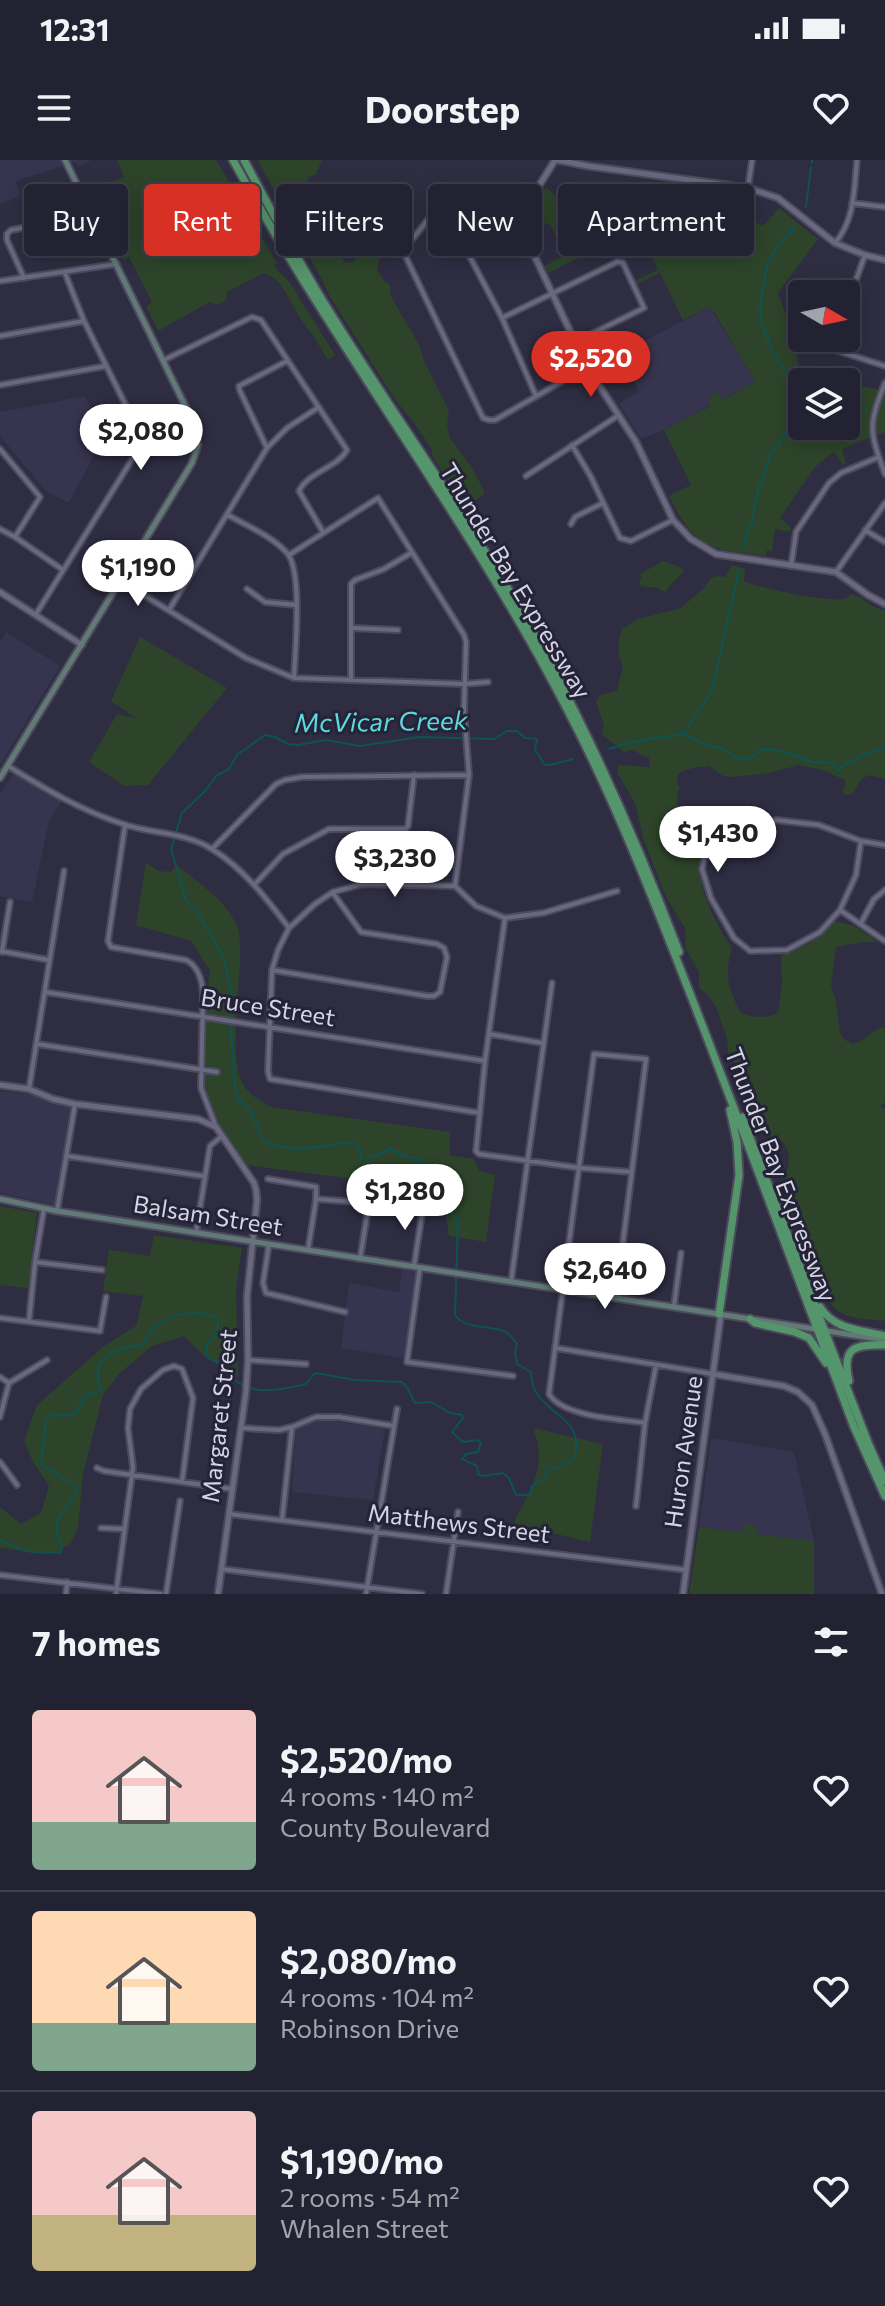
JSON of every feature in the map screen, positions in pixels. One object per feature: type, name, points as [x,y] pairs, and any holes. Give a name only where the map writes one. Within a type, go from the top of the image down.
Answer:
[{"type":"highway","name":"Thunder Bay Expressway","points":[[232,160],[316,300],[499,583],[574,722],[618,812],[821,1329],[885,1481]]},
{"type":"highway","name":"Thunder Bay Expressway","points":[[244,160],[319,295],[502,579],[579,719],[623,810],[802,1269],[854,1427],[885,1496]]},
{"type":"highway","points":[[720,1314],[739,1164],[736,1131],[722,1076]]},
{"type":"highway","points":[[802,1269],[829,1319],[885,1340]]},
{"type":"highway","points":[[750,1319],[809,1338],[835,1375]]},
{"type":"highway","points":[[860,1421],[846,1370],[847,1357],[858,1346],[885,1340]]},
{"type":"main road","points":[[65,160],[77,184]]},
{"type":"main road","points":[[0,778],[192,463],[198,443],[195,426],[113,256]]},
{"type":"main road","name":"Balsam Street","points":[[0,1199],[57,1211],[885,1340]]},
{"type":"street","points":[[719,184],[557,160],[528,205],[524,228],[527,242],[587,367],[636,442],[673,520],[691,539],[709,551],[836,572],[885,604]]},
{"type":"street","points":[[749,184],[752,160]]},
{"type":"street","points":[[835,243],[846,228],[857,160]]},
{"type":"street","points":[[754,190],[778,198],[835,243],[885,260]]},
{"type":"street","points":[[536,396],[502,318],[442,202],[403,251],[483,418],[492,421],[536,396],[587,367]]},
{"type":"street","points":[[852,203],[885,207]]},
{"type":"street","points":[[24,228],[11,230],[7,240],[24,278]]},
{"type":"street","points":[[856,280],[865,255]]},
{"type":"street","points":[[502,318],[617,262],[624,264],[644,308],[575,342]]},
{"type":"street","points":[[0,281],[117,264]]},
{"type":"street","points":[[36,614],[141,445],[141,436],[84,321],[65,273]]},
{"type":"street","points":[[164,360],[255,317],[261,320],[347,450],[341,459],[303,484],[299,491],[324,533]]},
{"type":"street","points":[[0,336],[84,321]]},
{"type":"street","points":[[841,352],[885,366]]},
{"type":"street","points":[[267,448],[239,386],[288,361]]},
{"type":"street","points":[[0,385],[106,366]]},
{"type":"street","points":[[885,383],[872,420],[872,431],[885,474]]},
{"type":"street","points":[[169,610],[267,448],[287,428],[319,407]]},
{"type":"street","points":[[526,476],[619,415]]},
{"type":"street","points":[[572,445],[624,541],[631,541],[673,520]]},
{"type":"street","points":[[0,449],[40,497],[15,537]]},
{"type":"street","points":[[791,566],[796,532],[829,483],[841,473],[879,457]]},
{"type":"street","points":[[289,555],[378,498],[464,635],[469,775],[455,886]]},
{"type":"street","points":[[571,524],[575,517],[603,503]]},
{"type":"street","points":[[836,572],[885,503]]},
{"type":"street","points":[[228,515],[289,555],[296,578],[294,678]]},
{"type":"street","points":[[0,529],[63,570]]},
{"type":"street","points":[[865,530],[885,542]]},
{"type":"street","points":[[351,681],[352,582],[384,569],[411,553]]},
{"type":"street","points":[[120,581],[246,658],[294,678],[464,684],[488,682]]},
{"type":"street","points":[[247,589],[265,602],[296,605]]},
{"type":"street","points":[[0,592],[82,645]]},
{"type":"street","points":[[352,628],[398,630]]},
{"type":"street","points":[[8,766],[75,805],[125,825],[182,837],[212,849],[255,884],[289,928]]},
{"type":"street","points":[[255,884],[283,854],[329,829],[406,829],[414,775]]},
{"type":"street","points":[[212,849],[276,784],[285,780],[469,775]]},
{"type":"street","points":[[861,841],[856,875],[840,910],[820,932],[787,950],[750,951],[734,938],[711,898],[702,869],[706,850],[735,832],[776,820],[819,825],[861,841],[885,845]]},
{"type":"street","points":[[125,825],[109,945],[186,960],[192,963],[201,978],[204,1016],[201,1088],[206,1106],[222,1136],[210,1146],[196,1233]]},
{"type":"street","points":[[29,1089],[64,871]]},
{"type":"street","points":[[480,1113],[272,1080],[268,1071],[272,970],[289,928],[333,892],[363,884],[455,886],[476,906],[505,918],[543,913],[617,891]]},
{"type":"street","points":[[861,923],[874,899],[885,890]]},
{"type":"street","points":[[272,970],[427,996],[440,992],[447,957],[444,948],[437,944],[361,932],[333,892]]},
{"type":"street","points":[[10,902],[1,952],[50,960]]},
{"type":"street","points":[[840,910],[885,941]]},
{"type":"street","points":[[505,918],[485,1061],[476,1146],[478,1153],[528,1162],[631,1172]]},
{"type":"street","points":[[511,1282],[552,983]]},
{"type":"street","name":"Bruce Street","points":[[45,992],[485,1061]]},
{"type":"street","points":[[489,1034],[543,1043]]},
{"type":"street","points":[[37,1044],[217,1072]]},
{"type":"street","points":[[616,1298],[645,1059],[595,1054],[549,1394],[573,1411],[645,1423]]},
{"type":"street","points":[[0,1085],[29,1089],[75,1104],[198,1119],[216,1127]]},
{"type":"street","points":[[57,1211],[75,1104]]},
{"type":"street","points":[[198,1119],[204,1114],[206,1106]]},
{"type":"street","name":"Margaret Street","points":[[218,1594],[246,1391],[247,1297],[257,1200],[254,1183],[222,1136]]},
{"type":"street","points":[[66,1156],[203,1176]]},
{"type":"street","points":[[268,1179],[316,1187],[308,1250]]},
{"type":"street","points":[[316,1199],[368,1203],[360,1259]]},
{"type":"street","points":[[424,1201],[407,1362],[513,1376]]},
{"type":"street","points":[[29,1322],[44,1208]]},
{"type":"street","points":[[269,1244],[263,1283],[266,1293],[345,1312]]},
{"type":"street","points":[[674,1306],[681,1253]]},
{"type":"street","points":[[35,1262],[102,1270]]},
{"type":"street","points":[[0,1318],[100,1331],[106,1297]]},
{"type":"street","name":"Huron Avenue","points":[[683,1594],[720,1314]]},
{"type":"street","points":[[556,1348],[784,1386],[798,1392],[812,1405],[822,1424],[882,1594]]},
{"type":"street","points":[[0,1417],[9,1383],[47,1360]]},
{"type":"street","points":[[248,1360],[306,1364]]},
{"type":"street","points":[[636,1506],[645,1423],[656,1365]]},
{"type":"street","points":[[117,1591],[133,1476],[128,1428],[130,1409],[141,1389],[163,1370],[174,1366],[182,1369],[193,1398],[182,1482]]},
{"type":"street","points":[[0,1377],[9,1383]]},
{"type":"street","points":[[366,1594],[397,1409]]},
{"type":"street","points":[[242,1428],[279,1430],[316,1417],[339,1417],[394,1426]]},
{"type":"street","points":[[282,1520],[292,1427]]},
{"type":"street","points":[[0,1462],[17,1485]]},
{"type":"street","points":[[97,1468],[232,1489]]},
{"type":"street","points":[[0,1575],[163,1594],[180,1501]]},
{"type":"street","points":[[446,1594],[458,1512]]},
{"type":"street","name":"Matthews Street","points":[[229,1514],[686,1570]]},
{"type":"street","points":[[101,1528],[124,1529]]},
{"type":"street","points":[[221,1569],[422,1594]]},
{"type":"street","points":[[66,1594],[67,1582]]},
{"type":"shaded area","points":[[0,160],[92,160],[78,166],[75,162],[16,181],[20,196],[0,204]]},
{"type":"shaded area","points":[[710,307],[755,382],[641,439],[619,404],[639,391],[619,354]]},
{"type":"shaded area","points":[[85,396],[104,436],[69,503],[47,492],[0,436],[0,412]]},
{"type":"shaded area","points":[[6,632],[60,666],[0,765],[0,642]]},
{"type":"shaded area","points":[[14,772],[62,801],[49,821],[32,902],[0,896],[0,794]]},
{"type":"shaded area","points":[[0,1091],[35,1095],[70,1107],[55,1205],[0,1193]]},
{"type":"shaded area","points":[[402,1270],[416,1272],[403,1358],[341,1348],[349,1283],[399,1292]]},
{"type":"shaded area","points":[[320,1419],[385,1429],[373,1500],[292,1492],[296,1429]]},
{"type":"shaded area","points":[[711,1438],[794,1452],[814,1541],[699,1527]]},
{"type":"green space","points":[[117,160],[216,160],[230,184],[144,184],[144,256],[260,256],[260,234],[277,263],[274,266],[290,283],[335,355],[328,360],[283,289],[275,279],[264,273],[227,292],[226,300],[217,305],[210,302],[158,331],[146,306],[152,302],[129,257],[123,260],[121,256],[128,256],[128,184],[107,184],[124,177]]},
{"type":"green space","points":[[258,160],[322,160],[316,174],[308,178],[308,184],[276,184],[275,192]]},
{"type":"green space","points":[[546,187],[558,198],[558,241],[550,224],[542,223],[542,194]]},
{"type":"green space","points":[[779,208],[818,239],[778,293],[788,321],[788,352],[796,352],[800,368],[788,368],[788,440],[860,440],[860,386],[876,389],[885,395],[885,432],[842,449],[846,464],[843,465],[834,452],[815,467],[780,518],[791,528],[790,532],[775,529],[772,551],[767,550],[766,556],[706,544],[688,527],[669,496],[691,485],[664,430],[711,406],[707,398],[718,392],[722,400],[755,382],[710,307],[683,320],[660,273],[637,284],[635,281],[658,270],[651,256],[754,256],[754,221],[763,226]]},
{"type":"green space","points":[[308,256],[343,256],[344,262],[351,263],[358,256],[380,256],[377,270],[391,288],[390,295],[418,343],[449,411],[447,425],[450,438],[484,490],[484,494],[476,500],[468,499],[448,480],[433,457],[431,448],[396,401]]},
{"type":"green space","points":[[563,256],[583,256],[548,273],[545,266]]},
{"type":"green space","points":[[663,561],[684,570],[667,591],[641,586],[640,574]]},
{"type":"green space","points":[[732,565],[745,569],[744,581],[751,584],[821,598],[842,599],[852,594],[885,610],[885,779],[868,775],[860,781],[853,794],[846,795],[841,790],[845,787],[845,780],[799,765],[769,773],[734,777],[723,776],[709,766],[697,767],[678,774],[677,812],[683,835],[701,850],[703,889],[712,913],[732,948],[728,981],[740,1012],[759,1017],[778,1013],[782,985],[781,955],[810,943],[834,922],[863,931],[878,942],[836,947],[831,986],[840,1033],[845,1040],[853,1044],[879,1028],[885,1029],[885,1102],[880,1107],[885,1108],[885,1321],[854,1317],[837,1310],[813,1273],[786,1205],[784,1187],[788,1151],[779,1138],[764,1136],[750,1107],[740,1070],[728,1053],[727,1038],[716,1007],[699,988],[699,972],[686,949],[685,928],[666,897],[644,841],[635,803],[618,774],[618,765],[650,767],[649,758],[632,750],[624,752],[601,734],[604,726],[596,701],[600,695],[617,691],[623,666],[618,648],[622,629],[638,619],[681,608],[710,579],[725,577]]},
{"type":"green space","points":[[140,637],[227,688],[148,785],[124,786],[89,762],[117,714],[136,718],[111,701]]},
{"type":"green space","points":[[146,862],[158,871],[171,872],[177,865],[219,900],[237,926],[240,953],[236,1059],[248,1091],[271,1107],[450,1132],[450,1155],[474,1159],[479,1171],[495,1175],[486,1242],[449,1236],[446,1214],[427,1189],[246,1165],[217,1124],[207,1098],[202,1069],[204,1015],[210,971],[191,941],[136,925]]},
{"type":"green space","points":[[0,1206],[37,1213],[28,1288],[0,1285]]},
{"type":"green space","points":[[154,1235],[242,1248],[236,1289],[238,1377],[204,1356],[184,1336],[152,1346],[120,1373],[103,1395],[83,1474],[78,1528],[71,1543],[58,1552],[46,1554],[0,1548],[0,1507],[21,1524],[41,1513],[49,1486],[24,1441],[37,1405],[104,1346],[136,1326],[143,1296],[103,1291],[109,1250],[150,1256]]},
{"type":"green space","points":[[533,1428],[603,1444],[590,1542],[513,1524],[531,1489],[538,1467],[539,1455]]},
{"type":"green space","points":[[744,1524],[757,1526],[756,1534],[814,1541],[814,1594],[689,1594],[699,1527],[743,1532]]},
{"type":"waterway","points":[[806,207],[811,167]]},
{"type":"waterway","points":[[788,374],[774,354],[761,322],[760,305],[767,265],[778,245],[795,227]]},
{"type":"waterway","points":[[860,408],[866,409]]},
{"type":"waterway","points":[[744,547],[757,493],[771,453],[788,427]]},
{"type":"waterway","points":[[684,733],[712,691],[739,570]]},
{"type":"waterway","name":"McVicar Creek","points":[[0,1540],[29,1551],[60,1553],[62,1547],[57,1522],[77,1488],[41,1464],[46,1420],[53,1415],[75,1415],[85,1396],[100,1391],[98,1371],[104,1359],[122,1349],[142,1345],[160,1323],[185,1314],[203,1314],[218,1320],[218,1332],[207,1344],[206,1355],[222,1365],[235,1380],[252,1388],[270,1390],[306,1384],[316,1373],[355,1380],[402,1382],[415,1403],[431,1402],[450,1413],[462,1415],[452,1432],[463,1442],[477,1440],[481,1443],[478,1452],[466,1454],[462,1459],[477,1466],[478,1474],[482,1476],[503,1473],[509,1478],[516,1495],[530,1495],[532,1486],[544,1479],[549,1468],[561,1467],[575,1457],[576,1444],[570,1426],[542,1401],[533,1385],[531,1372],[517,1364],[517,1344],[501,1330],[466,1323],[455,1315],[458,1221],[447,1208],[430,1166],[423,1160],[390,1149],[361,1159],[356,1144],[295,1149],[268,1144],[261,1137],[252,1113],[236,1097],[230,1016],[232,996],[224,958],[197,911],[186,900],[171,849],[182,813],[216,776],[229,769],[237,755],[265,735],[288,744],[326,740],[360,746],[420,737],[494,739],[507,731],[517,731],[525,738],[537,739],[535,750],[545,765],[573,759]]},
{"type":"waterway","name":"McVicar Creek","points":[[609,749],[683,734],[721,748],[737,758],[750,759],[760,750],[768,749],[812,762],[833,763],[838,771],[861,755],[885,748]]}]
